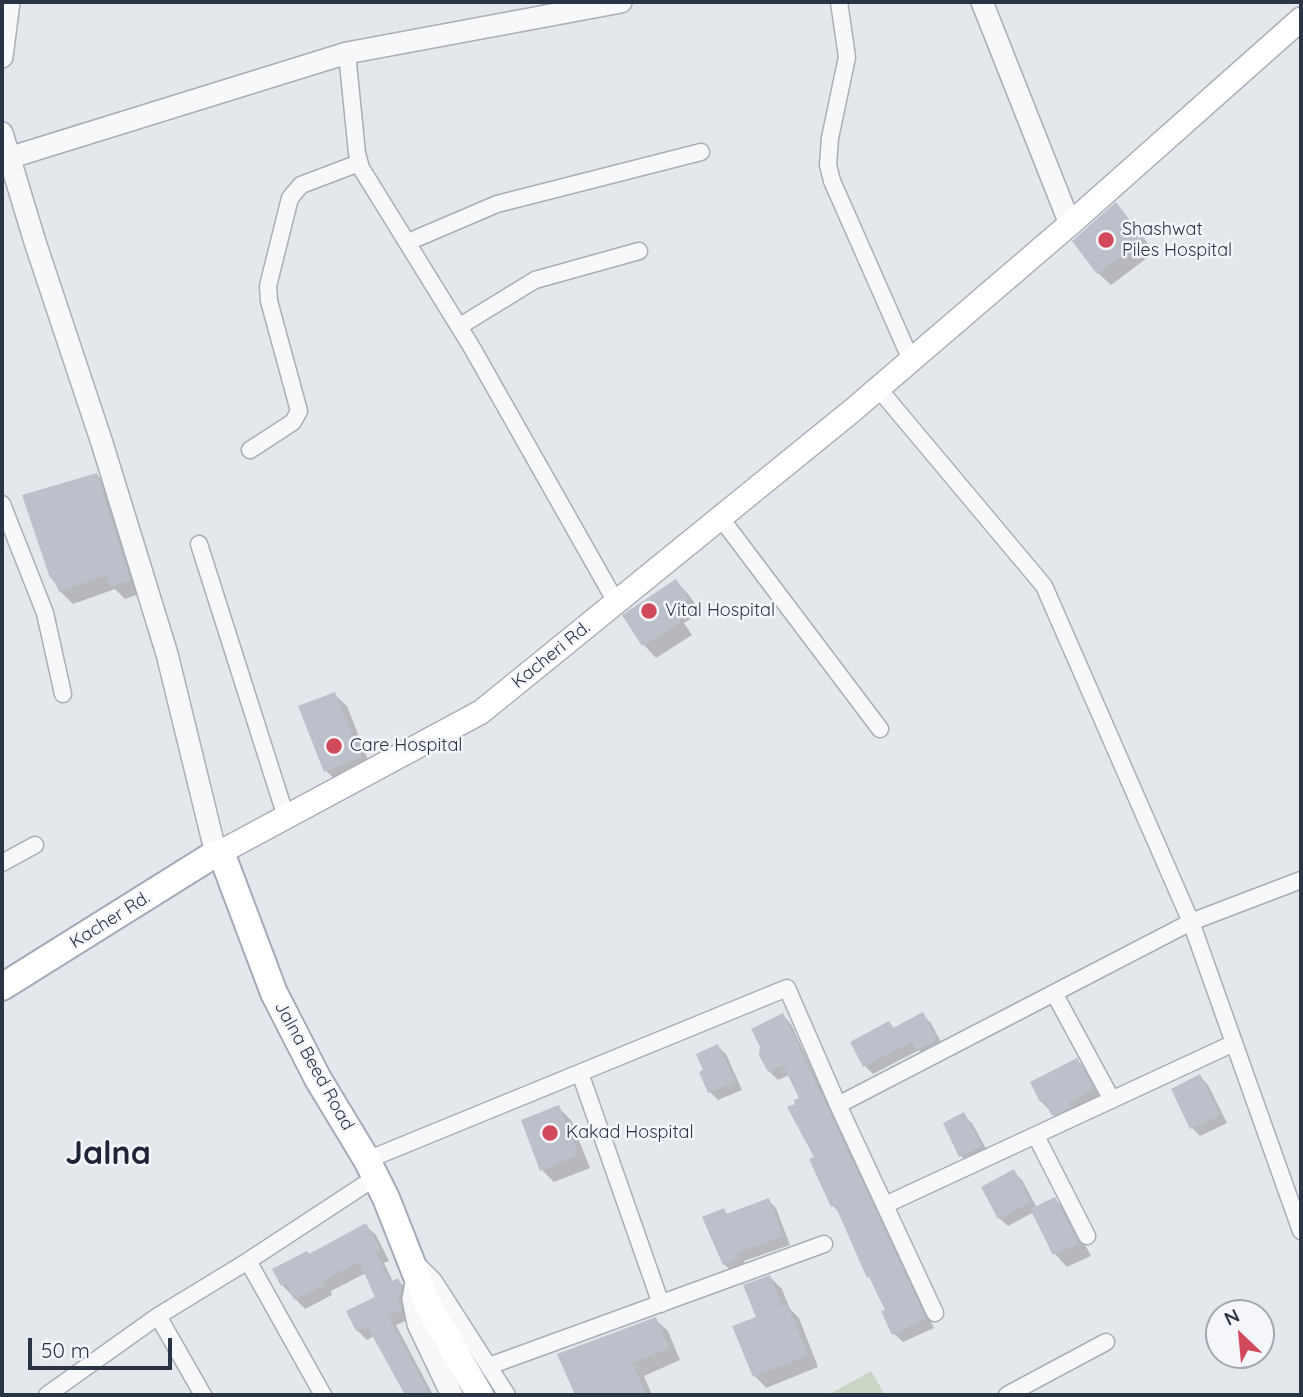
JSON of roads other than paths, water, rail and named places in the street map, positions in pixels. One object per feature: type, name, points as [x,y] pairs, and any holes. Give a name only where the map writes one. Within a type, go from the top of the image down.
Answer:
[{"type":"main road","name":"Kacheri Rd.","points":[[217,854],[481,712],[853,410],[1301,19]]},
{"type":"main road","name":"Kacher Rd.","points":[[2,987],[217,854]]},
{"type":"main road","name":"Jalna Beed Road","points":[[217,854],[224,858],[274,993],[318,1079],[371,1168],[429,1307],[480,1395]]},
{"type":"street","points":[[2,57],[9,2]]},
{"type":"street","points":[[6,158],[347,53],[621,2]]},
{"type":"street","points":[[839,2],[847,57],[830,138],[828,165],[832,181],[911,360]]},
{"type":"street","points":[[982,2],[1070,223]]},
{"type":"street","points":[[347,53],[359,163],[460,326],[616,602]]},
{"type":"street","points":[[2,133],[6,158],[102,443],[167,654],[217,854]]},
{"type":"street","points":[[408,242],[497,204],[701,152]]},
{"type":"street","points":[[250,450],[293,422],[299,411],[269,301],[268,286],[290,198],[301,185],[359,163]]},
{"type":"street","points":[[460,326],[535,280],[639,251]]},
{"type":"street","points":[[878,388],[1044,586],[1191,922],[1301,1231]]},
{"type":"street","points":[[2,504],[45,613],[63,694]]},
{"type":"street","points":[[720,517],[880,729]]},
{"type":"street","points":[[199,544],[286,817]]},
{"type":"street","points":[[2,863],[34,845]]},
{"type":"street","points":[[838,1105],[1191,922],[1301,880]]},
{"type":"street","points":[[47,1395],[158,1316],[248,1261],[371,1168],[580,1073],[787,988],[935,1313]]},
{"type":"street","points":[[1054,993],[1112,1100]]},
{"type":"street","points":[[885,1205],[1234,1043]]},
{"type":"street","points":[[580,1073],[661,1304]]},
{"type":"street","points":[[1036,1136],[1087,1236]]},
{"type":"street","points":[[489,1366],[824,1244]]},
{"type":"street","points":[[248,1261],[323,1395]]},
{"type":"street","points":[[413,1266],[434,1281],[507,1395]]},
{"type":"street","points":[[413,1266],[413,1299],[418,1324],[452,1395]]},
{"type":"street","points":[[158,1316],[203,1395]]},
{"type":"street","points":[[1007,1395],[1105,1342]]},
{"type":"street","points":[[68,1380],[76,1395]]},
{"type":"place","name":"Shashwat Piles Hospital","points":[[1106,240]]},
{"type":"place","name":"Vital Hospital","points":[[649,611]]},
{"type":"place","name":"Care Hospital","points":[[334,746]]},
{"type":"place","name":"Kakad Hospital","points":[[550,1133]]},
{"type":"district","name":"Jalna","points":[[108,1154]]}]
